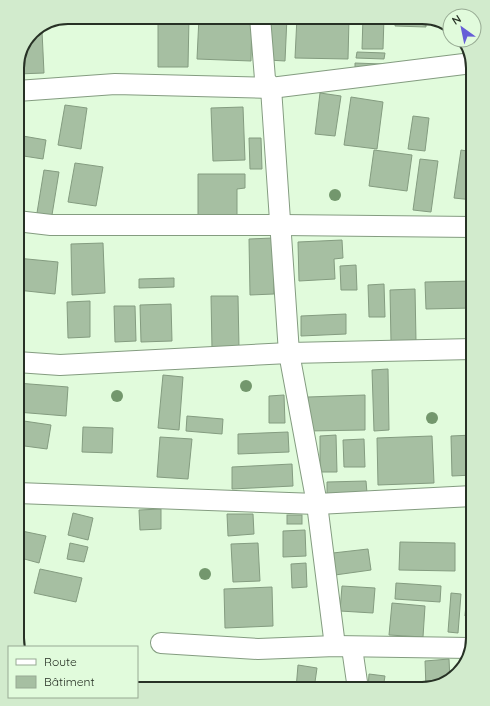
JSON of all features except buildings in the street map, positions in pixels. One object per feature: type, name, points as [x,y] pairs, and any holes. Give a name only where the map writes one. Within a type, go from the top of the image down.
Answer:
[{"type":"street","points":[[261,24],[265,79],[271,88],[282,225],[289,353],[344,647],[356,682]]},
{"type":"street","points":[[24,90],[115,84],[271,88],[466,64]]},
{"type":"street","points":[[24,222],[51,225],[466,227]]},
{"type":"street","points":[[24,362],[60,365],[289,353],[466,349]]},
{"type":"street","points":[[24,493],[317,504],[466,496]]},
{"type":"street","points":[[162,643],[258,649],[344,647],[464,648]]}]
